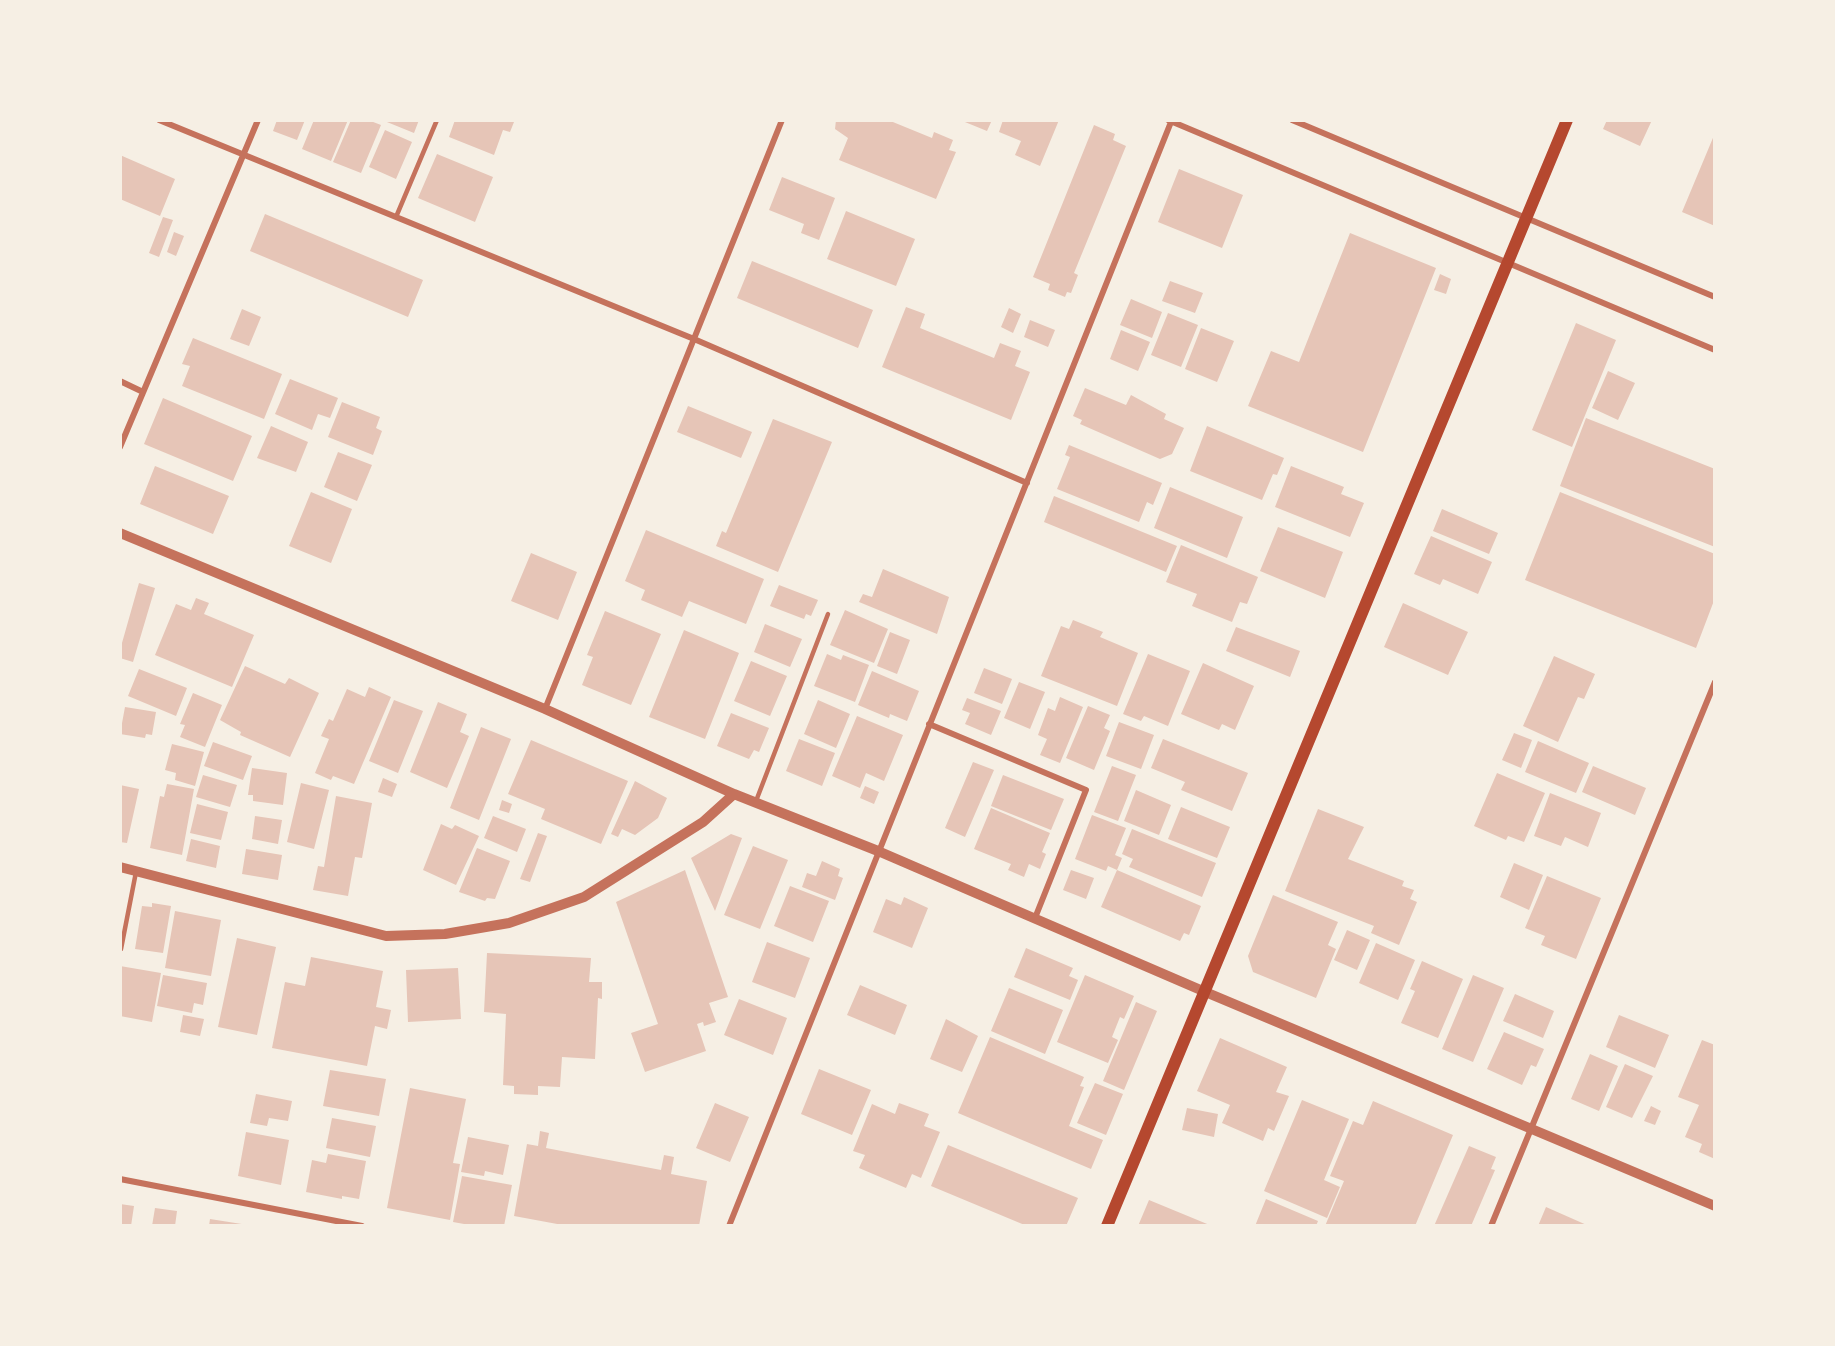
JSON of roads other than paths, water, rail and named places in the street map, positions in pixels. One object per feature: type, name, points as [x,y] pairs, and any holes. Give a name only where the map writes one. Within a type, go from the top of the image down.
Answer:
[{"type":"main road","points":[[1107,1226],[1567,120]]},
{"type":"street","points":[[159,120],[694,339],[1027,483]]},
{"type":"street","points":[[120,447],[258,120]]},
{"type":"street","points":[[545,709],[782,120]]},
{"type":"street","points":[[1292,120],[1715,297]]},
{"type":"street","points":[[729,1226],[1027,483],[1169,121],[1715,350]]},
{"type":"street","points":[[120,381],[143,392]]},
{"type":"street","points":[[120,532],[545,709],[735,794],[878,851],[1203,991],[1715,1206]]},
{"type":"street","points":[[1491,1226],[1715,682]]},
{"type":"street","points":[[929,724],[1086,790],[1035,918]]},
{"type":"street","points":[[120,867],[386,936],[445,934],[509,923],[584,897],[703,822],[735,794]]},
{"type":"street","points":[[120,1179],[362,1226]]},
{"type":"lane","points":[[396,217],[437,120]]},
{"type":"lane","points":[[756,801],[828,614]]},
{"type":"lane","points":[[121,949],[136,871]]}]
